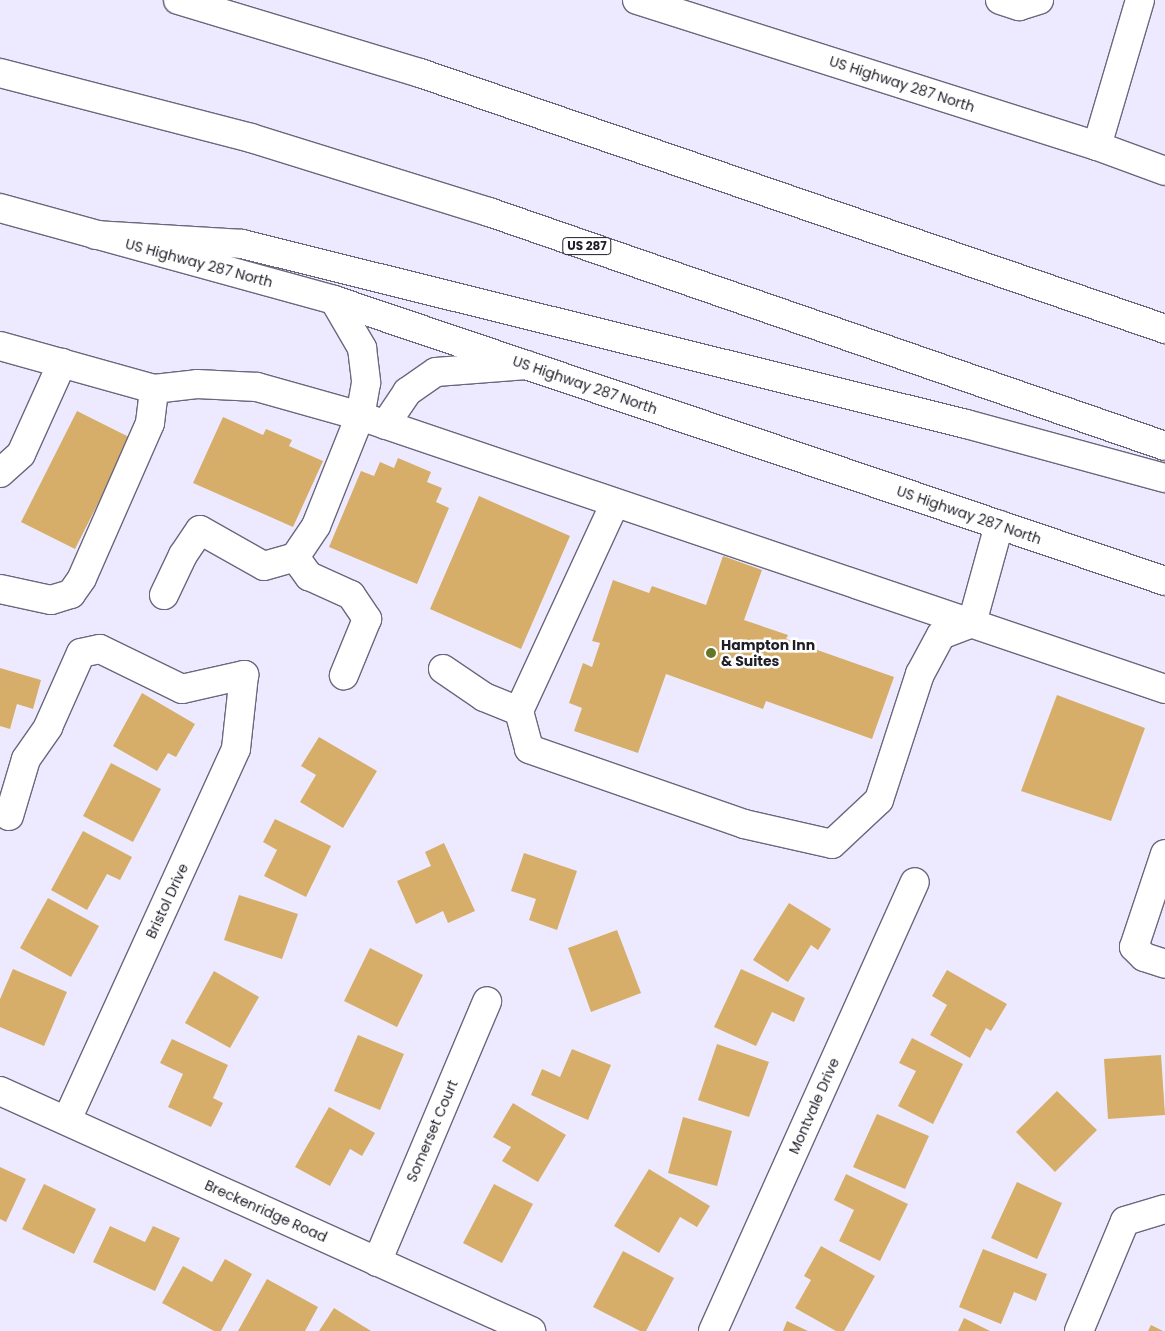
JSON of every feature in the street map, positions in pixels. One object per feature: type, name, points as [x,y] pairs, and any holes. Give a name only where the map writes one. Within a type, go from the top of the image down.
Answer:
[{"type":"main road","points":[[178,0],[420,73],[1165,330]]},
{"type":"main road","name":"US Highway 287 North","points":[[637,0],[1097,146],[1165,171]]},
{"type":"main road","points":[[1000,0],[1018,6],[1039,0]]},
{"type":"main road","points":[[1097,146],[1140,0]]},
{"type":"main road","name":"US 287","points":[[0,72],[251,138],[489,212],[1165,446]]},
{"type":"main road","name":"US Highway 287 North","points":[[0,208],[334,300],[1165,581]]},
{"type":"main road","points":[[96,235],[242,244],[966,424],[1165,478]]},
{"type":"main road","points":[[164,595],[183,554],[200,530],[264,566],[295,557],[316,526],[360,416],[366,383],[362,348],[334,300]]},
{"type":"main road","points":[[0,346],[154,389],[198,384],[257,386],[360,416],[1165,689]]},
{"type":"main road","points":[[0,473],[20,454],[62,363]]},
{"type":"main road","points":[[386,425],[407,392],[436,372],[528,365]]},
{"type":"main road","points":[[0,590],[51,600],[71,594],[82,578],[150,423],[154,389]]},
{"type":"main road","points":[[615,503],[519,712],[529,749],[744,824],[832,844],[879,800],[920,674],[941,635],[972,623]]},
{"type":"main road","points":[[972,623],[999,525]]},
{"type":"main road","points":[[295,557],[309,576],[351,595],[367,620],[344,675]]},
{"type":"main road","name":"Bristol Drive","points":[[9,816],[26,760],[48,727],[81,653],[100,649],[182,689],[244,675],[236,750],[67,1120]]},
{"type":"main road","points":[[444,669],[484,697],[519,712]]},
{"type":"main road","points":[[1165,854],[1134,947],[1144,957],[1165,964]]},
{"type":"main road","name":"Montvale Drive","points":[[713,1331],[915,882]]},
{"type":"main road","name":"Somerset Court","points":[[377,1262],[487,1001]]},
{"type":"main road","name":"Breckenridge Road","points":[[0,1091],[531,1331]]},
{"type":"main road","points":[[1079,1331],[1125,1221],[1165,1209]]},
{"type":"building","points":[[77,411],[131,438],[75,549],[21,522]]},
{"type":"building","points":[[223,417],[263,435],[266,429],[292,440],[289,446],[323,461],[293,527],[193,483]]},
{"type":"building","points":[[398,458],[431,472],[427,482],[442,488],[436,502],[449,508],[417,584],[329,547],[361,471],[374,476],[380,462],[394,468]]},
{"type":"building","points":[[479,496],[570,536],[521,649],[430,609]]},
{"type":"building","name":"Hampton Inn & Suites","points":[[723,556],[762,570],[744,620],[788,635],[786,639],[894,677],[872,739],[766,701],[763,709],[666,674],[638,753],[574,731],[582,708],[569,703],[583,663],[592,667],[600,643],[592,641],[613,580],[649,593],[652,586],[706,605]]},
{"type":"building","points":[[0,668],[41,680],[33,709],[17,704],[10,729],[0,726]]},
{"type":"building","points":[[142,693],[195,724],[176,757],[168,753],[157,771],[113,746]]},
{"type":"building","points":[[1057,695],[1145,728],[1111,821],[1021,791]]},
{"type":"building","points":[[319,737],[377,771],[343,828],[300,802],[316,775],[301,766]]},
{"type":"building","points":[[111,763],[161,789],[133,842],[83,816]]},
{"type":"building","points":[[275,819],[331,846],[306,897],[264,876],[277,850],[263,842]]},
{"type":"building","points":[[83,831],[132,857],[120,880],[107,874],[87,910],[51,890]]},
{"type":"building","points":[[444,843],[475,911],[448,923],[443,911],[416,924],[397,881],[431,866],[425,852]]},
{"type":"building","points":[[524,853],[577,871],[557,930],[529,920],[536,899],[511,891]]},
{"type":"building","points":[[239,895],[298,914],[282,959],[224,940]]},
{"type":"building","points":[[48,898],[99,926],[71,977],[20,948]]},
{"type":"building","points":[[789,903],[831,929],[818,950],[811,945],[788,982],[753,960]]},
{"type":"building","points":[[617,930],[641,993],[591,1012],[568,948]]},
{"type":"building","points":[[370,948],[423,975],[397,1027],[344,1001]]},
{"type":"building","points":[[13,969],[67,992],[44,1046],[0,1027],[0,999]]},
{"type":"building","points":[[741,969],[805,998],[794,1022],[772,1012],[756,1046],[714,1027]]},
{"type":"building","points":[[947,970],[1007,1004],[991,1031],[986,1028],[970,1058],[930,1035],[947,1005],[932,996]]},
{"type":"building","points":[[214,971],[259,997],[230,1048],[185,1023]]},
{"type":"building","points":[[358,1035],[404,1054],[380,1110],[334,1091]]},
{"type":"building","points":[[912,1038],[963,1064],[933,1124],[898,1106],[916,1071],[899,1063]]},
{"type":"building","points":[[172,1039],[228,1065],[213,1098],[223,1103],[211,1127],[168,1107],[183,1074],[160,1063]]},
{"type":"building","points":[[717,1044],[769,1062],[749,1117],[698,1100]]},
{"type":"building","points":[[572,1049],[611,1065],[588,1120],[531,1095],[542,1069],[560,1077]]},
{"type":"building","points":[[1161,1055],[1165,1115],[1108,1119],[1104,1059]]},
{"type":"building","points":[[1057,1091],[1097,1130],[1055,1172],[1016,1132]]},
{"type":"building","points":[[513,1103],[566,1135],[538,1182],[502,1161],[511,1147],[493,1137]]},
{"type":"building","points":[[329,1107],[375,1133],[362,1156],[350,1149],[330,1186],[295,1167]]},
{"type":"building","points":[[877,1114],[929,1136],[905,1189],[853,1167]]},
{"type":"building","points":[[683,1117],[732,1131],[717,1186],[668,1173]]},
{"type":"building","points":[[0,1167],[26,1179],[6,1222],[0,1219]]},
{"type":"building","points":[[649,1169],[710,1206],[697,1227],[680,1217],[659,1253],[614,1226]]},
{"type":"building","points":[[846,1174],[908,1204],[880,1261],[839,1241],[854,1210],[834,1200]]},
{"type":"building","points":[[1017,1182],[1062,1203],[1037,1259],[991,1238]]},
{"type":"building","points":[[44,1184],[96,1209],[74,1254],[22,1229]]},
{"type":"building","points":[[494,1184],[533,1204],[502,1263],[463,1243]]},
{"type":"building","points":[[110,1226],[145,1242],[153,1226],[180,1238],[155,1291],[93,1262]]},
{"type":"building","points":[[821,1246],[875,1276],[844,1331],[836,1331],[795,1308],[811,1280],[804,1276]]},
{"type":"building","points":[[983,1249],[1047,1274],[1036,1301],[1014,1292],[1001,1324],[959,1307]]},
{"type":"building","points":[[623,1251],[674,1278],[646,1331],[640,1331],[593,1307]]},
{"type":"building","points":[[225,1259],[252,1274],[221,1331],[214,1331],[162,1303],[183,1266],[212,1282]]},
{"type":"building","points":[[267,1279],[318,1307],[305,1331],[238,1331]]},
{"type":"building","points":[[334,1308],[371,1331],[319,1331]]},
{"type":"building","points":[[964,1318],[990,1331],[958,1331]]},
{"type":"building","points":[[787,1321],[808,1331],[783,1331]]},
{"type":"building","points":[[1151,1325],[1163,1331],[1148,1331]]},
{"type":"place","name":"Hampton Inn & Suites","points":[[711,653]]}]
